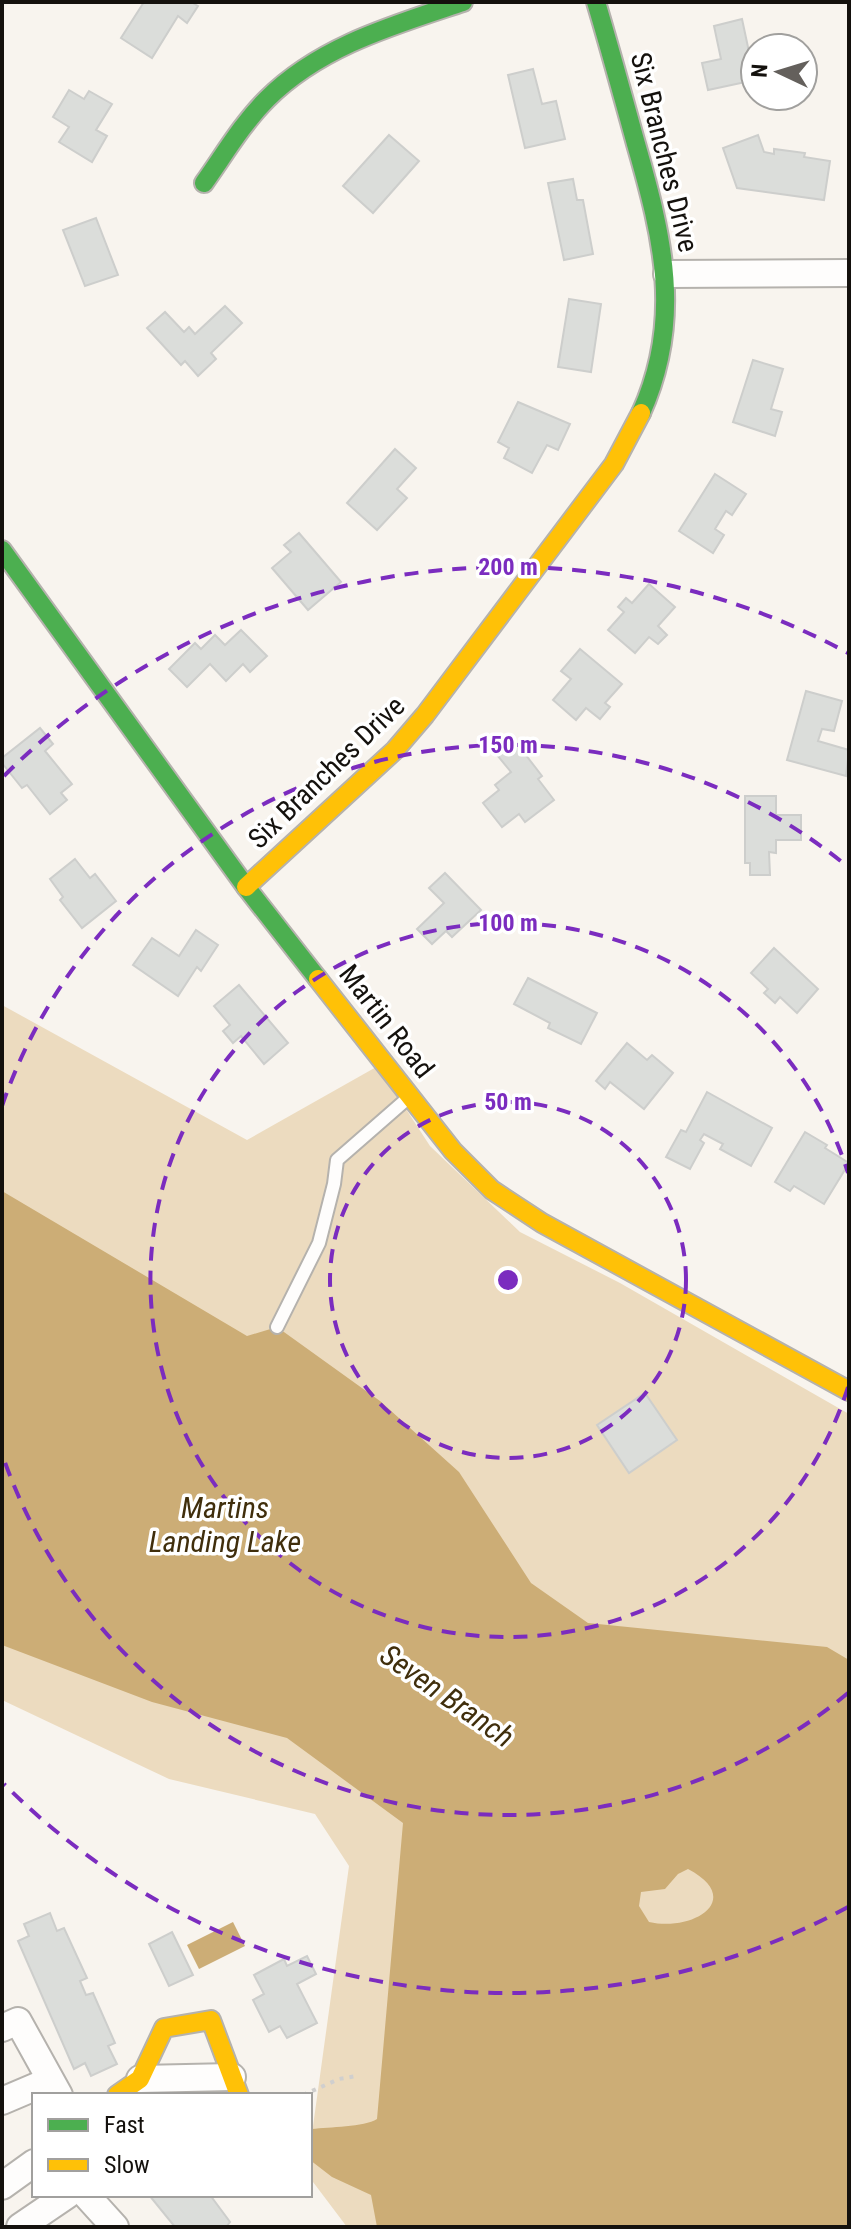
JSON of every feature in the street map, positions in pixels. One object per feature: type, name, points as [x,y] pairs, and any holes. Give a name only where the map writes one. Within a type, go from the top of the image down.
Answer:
[{"type":"street","points":[[204,183],[265,101],[295,74],[342,46],[463,2]]},
{"type":"street","name":"Six Branches Drive","points":[[246,887],[395,750],[425,715],[614,464],[639,421],[657,374],[666,325],[667,274],[658,221],[596,2]]},
{"type":"street","points":[[667,274],[849,273]]},
{"type":"street","name":"Martin Road","points":[[2,550],[246,887],[453,1151],[492,1190],[542,1223],[849,1391]]},
{"type":"street","points":[[120,2093],[140,2079],[164,2028],[211,2020],[235,2086],[140,2079]]},
{"type":"street","points":[[2,2028],[18,2021],[54,2088],[34,2093]]},
{"type":"street","points":[[2,2101],[32,2094]]},
{"type":"street","points":[[2,2186],[32,2164]]},
{"type":"street","points":[[20,2227],[64,2197]]},
{"type":"street","points":[[88,2197],[115,2227]]},
{"type":"lane","points":[[277,1327],[319,1243],[337,1160],[410,1096]]},
{"type":"path","points":[[308,2093],[339,2079],[356,2076]]},
{"type":"shaded area","name":"Martins Landing Lake","points":[[2,1005],[247,1140],[378,1066],[430,1146],[520,1232],[620,1283],[849,1414],[849,2227],[347,2227],[312,2181],[312,2134],[349,1866],[315,1814],[169,1779],[2,1700]]},
{"type":"water","name":"Martins Landing Lake","points":[[2,1191],[247,1336],[277,1327],[380,1401],[459,1472],[531,1583],[588,1623],[827,1647],[849,1660],[849,2227],[377,2227],[371,2195],[332,2177],[312,2162],[312,2129],[355,2125],[377,2119],[403,1823],[287,1738],[152,1702],[2,1645]],"holes":[[[688,1869],[705,1880],[712,1891],[713,1902],[707,1910],[696,1918],[682,1922],[649,1922],[639,1906],[641,1892],[665,1889],[678,1874]]]},
{"type":"water","points":[[233,1922],[245,1946],[199,1969],[187,1945]]},
{"type":"building","points":[[144,2],[191,2],[198,6],[187,23],[178,16],[152,58],[121,38]]},
{"type":"building","points":[[742,19],[745,32],[739,32],[739,83],[708,90],[702,63],[721,59],[714,26]]},
{"type":"building","points":[[533,69],[542,104],[556,101],[565,139],[525,148],[508,75]]},
{"type":"building","points":[[69,90],[84,99],[89,91],[112,104],[96,130],[107,136],[92,162],[59,142],[69,127],[53,117]]},
{"type":"building","points":[[389,135],[419,161],[373,213],[343,186]]},
{"type":"building","points":[[758,135],[764,152],[774,154],[774,149],[805,153],[804,157],[830,161],[824,200],[737,188],[723,148]]},
{"type":"building","points":[[573,179],[577,200],[583,200],[593,254],[564,260],[548,183]]},
{"type":"building","points":[[96,218],[118,275],[85,286],[63,230]]},
{"type":"building","points":[[569,299],[601,304],[591,372],[558,367]]},
{"type":"building","points":[[225,306],[242,323],[211,353],[216,359],[198,376],[185,361],[181,365],[147,328],[165,312],[184,332],[189,327],[195,334]]},
{"type":"building","points":[[753,360],[783,369],[771,409],[782,412],[775,436],[733,422]]},
{"type":"building","points":[[518,402],[570,424],[558,450],[547,445],[532,473],[504,458],[509,448],[498,442]]},
{"type":"building","points":[[395,449],[416,468],[397,489],[407,498],[377,530],[347,503]]},
{"type":"building","points":[[715,474],[746,494],[732,515],[726,511],[715,529],[724,535],[713,553],[679,531]]},
{"type":"building","points":[[299,533],[341,582],[308,610],[272,568],[291,552],[284,545]]},
{"type":"building","points":[[649,584],[675,607],[658,626],[667,635],[658,644],[649,637],[635,653],[608,630],[624,612],[618,607],[626,598],[632,603]]},
{"type":"building","points":[[241,630],[267,656],[250,672],[243,664],[226,681],[210,664],[187,687],[169,669],[195,643],[201,649],[215,635],[225,645]]},
{"type":"building","points":[[580,649],[622,684],[605,703],[610,707],[600,719],[586,708],[576,720],[553,700],[571,679],[561,671]]},
{"type":"building","points":[[806,691],[842,701],[834,731],[822,729],[818,741],[849,750],[846,776],[787,760]]},
{"type":"building","points":[[40,728],[53,744],[45,751],[72,784],[61,793],[67,800],[50,814],[27,785],[22,788],[2,763],[2,758]]},
{"type":"building","points":[[515,741],[542,776],[538,779],[554,800],[525,822],[519,814],[502,827],[483,803],[499,790],[495,785],[511,772],[497,755]]},
{"type":"building","points":[[745,796],[776,796],[776,815],[801,815],[801,840],[776,840],[776,853],[769,852],[770,875],[750,875],[750,863],[745,863]]},
{"type":"building","points":[[75,859],[90,878],[95,874],[116,901],[82,928],[60,900],[63,897],[50,879]]},
{"type":"building","points":[[445,873],[481,910],[452,937],[446,931],[432,944],[417,929],[444,903],[429,888]]},
{"type":"building","points":[[196,930],[218,945],[201,971],[197,967],[178,996],[133,965],[152,938],[179,956]]},
{"type":"building","points":[[774,948],[818,989],[797,1013],[780,997],[775,1003],[764,993],[768,989],[751,973]]},
{"type":"building","points":[[528,978],[597,1013],[581,1044],[548,1028],[550,1023],[514,1004]]},
{"type":"building","points":[[239,985],[288,1043],[264,1064],[241,1036],[233,1043],[223,1031],[230,1025],[214,1006]]},
{"type":"building","points":[[627,1043],[647,1060],[652,1055],[673,1073],[644,1109],[610,1082],[605,1089],[596,1081]]},
{"type":"building","points":[[707,1092],[772,1128],[751,1166],[720,1149],[723,1144],[704,1134],[700,1140],[704,1143],[690,1169],[666,1157],[681,1130],[686,1132]]},
{"type":"building","points":[[805,1132],[849,1163],[824,1204],[794,1186],[790,1191],[775,1182]]},
{"type":"building","points":[[645,1393],[677,1440],[629,1473],[597,1425]]},
{"type":"building","points":[[50,1913],[57,1931],[64,1928],[87,1978],[80,1981],[86,1995],[93,1993],[115,2043],[108,2046],[117,2064],[91,2076],[85,2063],[74,2069],[18,1941],[29,1936],[24,1924]]},
{"type":"building","points":[[172,1932],[193,1975],[169,1986],[149,1944]]},
{"type":"building","points":[[307,1956],[316,1974],[297,1984],[317,2023],[287,2038],[280,2026],[269,2032],[253,2000],[264,1994],[254,1975],[284,1959],[287,1966]]},
{"type":"building","points":[[151,2197],[211,2197],[230,2222],[226,2227],[175,2227]]},
{"type":"traffic: fast","points":[[204,183],[258,109],[310,65],[359,39],[463,2]]},
{"type":"traffic: fast","points":[[596,2],[646,179],[661,246],[665,312],[662,345],[641,413]]},
{"type":"traffic: fast","points":[[2,550],[246,887],[318,979]]},
{"type":"traffic: slow","points":[[246,887],[395,750],[425,715],[614,464],[641,413]]},
{"type":"traffic: slow","points":[[318,979],[453,1151],[492,1190],[542,1223],[849,1391]]},
{"type":"traffic: slow","points":[[120,2093],[140,2079],[164,2028],[211,2020],[238,2093]]},
{"type":"water label","name":"Seven Branch","points":[[447,1696]]}]
